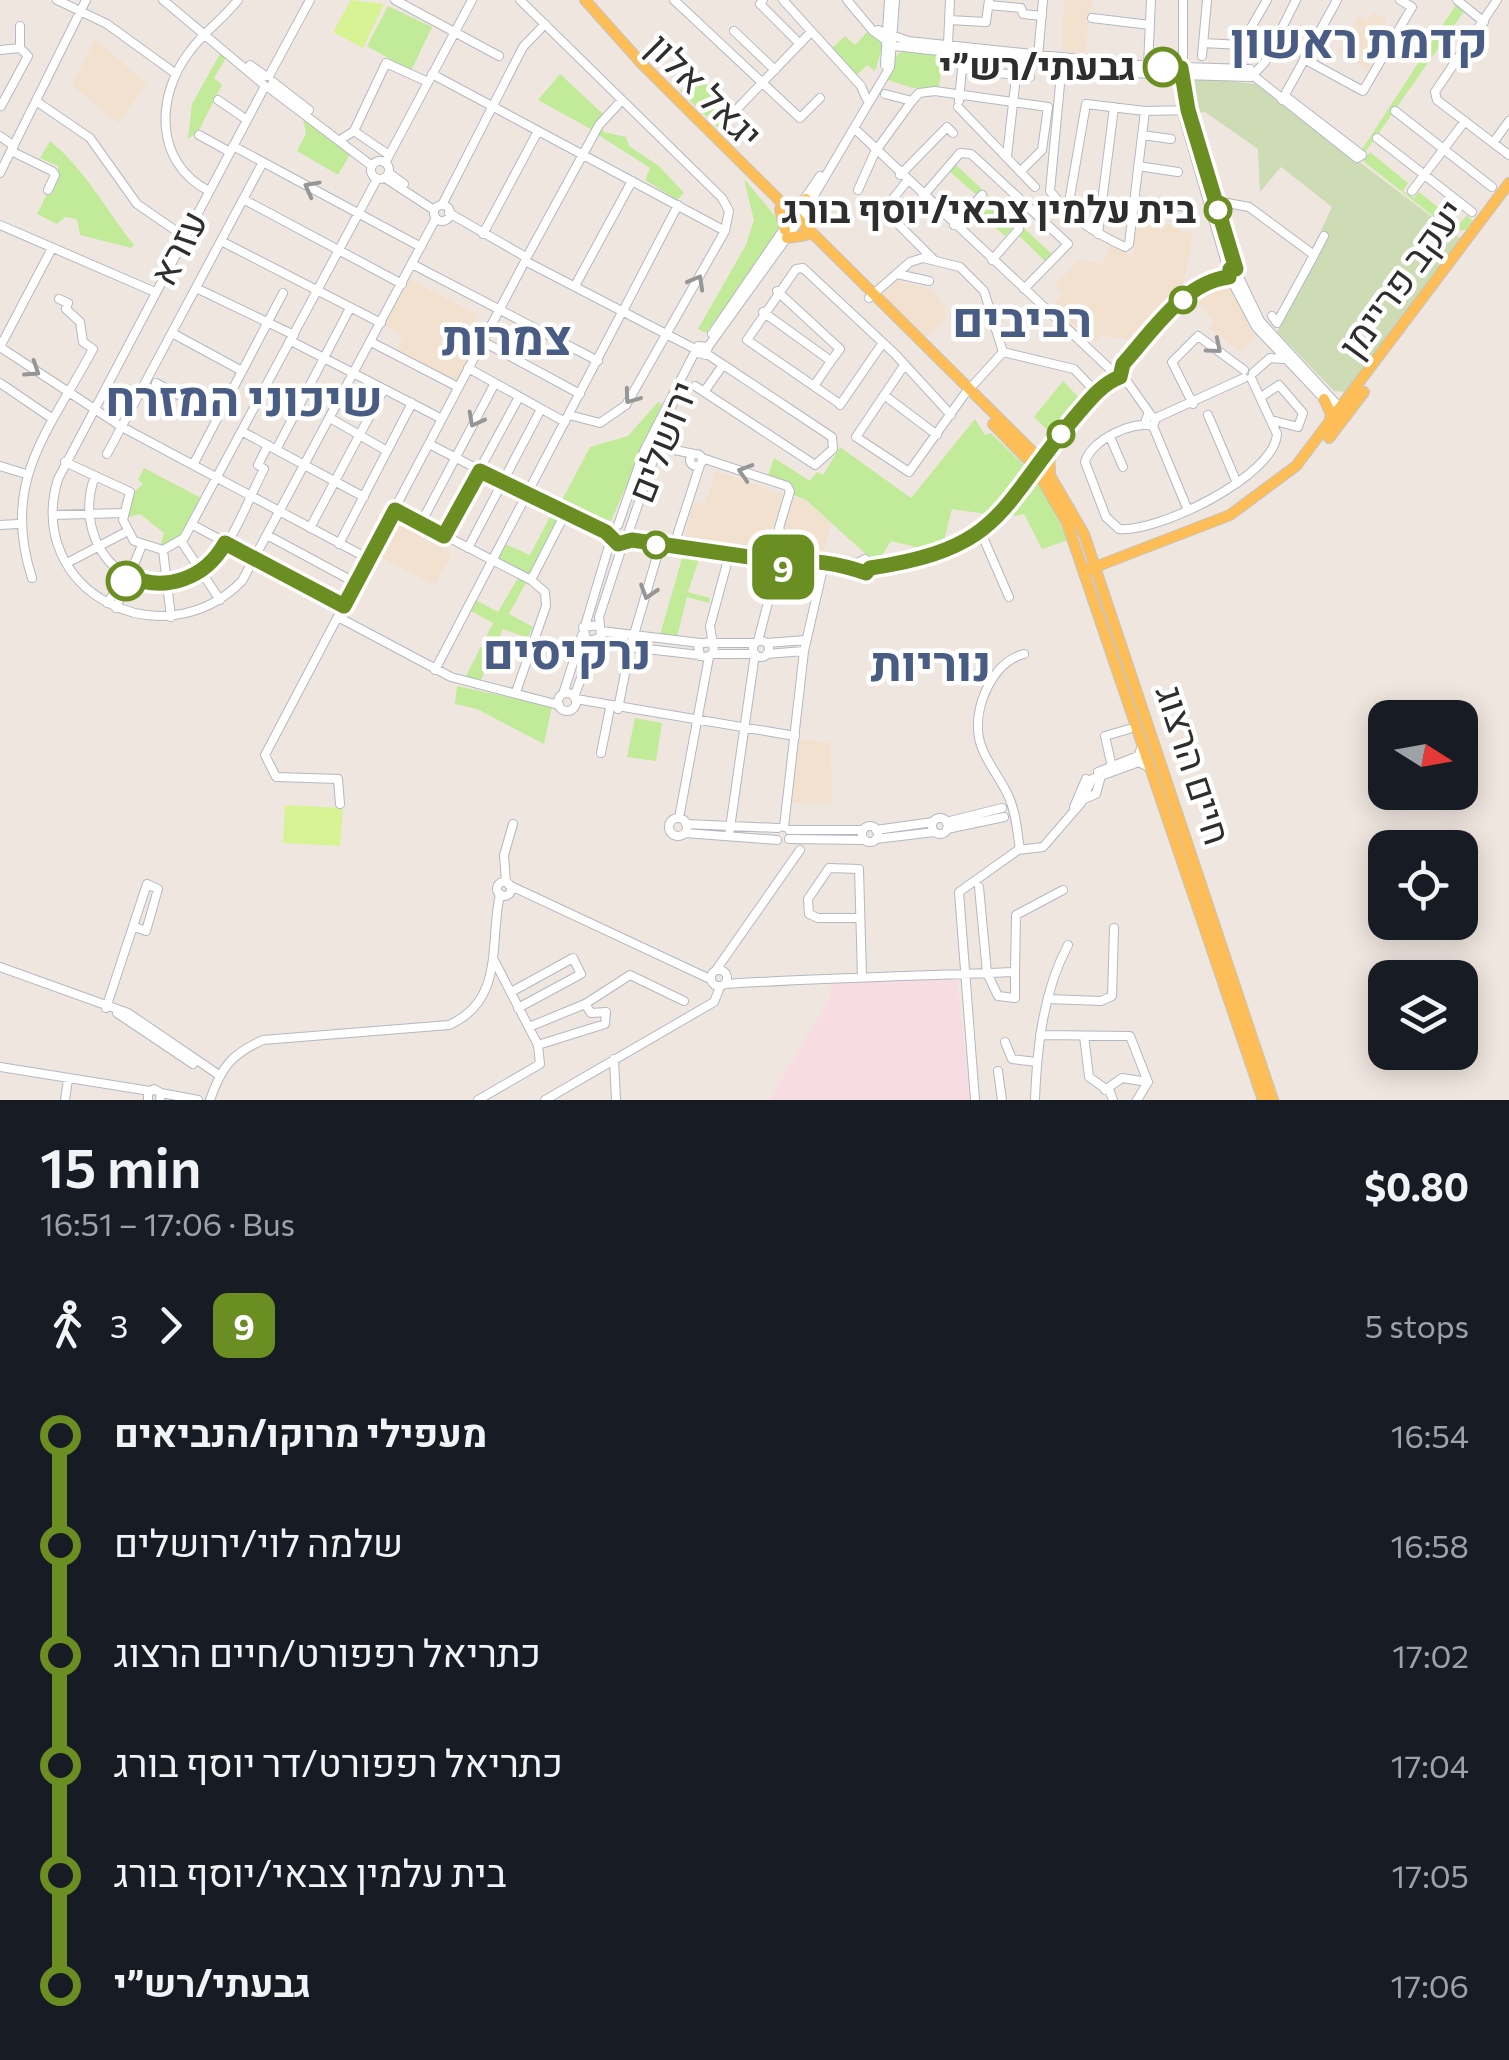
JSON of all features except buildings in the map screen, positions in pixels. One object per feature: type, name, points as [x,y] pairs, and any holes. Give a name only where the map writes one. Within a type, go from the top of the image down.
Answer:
[{"type":"main road","name":"יגאל אלון","points":[[577,0],[638,68],[782,207]]},
{"type":"main road","name":"יגאל אלון","points":[[585,0],[782,207],[792,225]]},
{"type":"main road","name":"יעקב פריימן","points":[[1342,414],[1509,183]]},
{"type":"main road","name":"יעקב פריימן","points":[[1342,414],[1509,193]]},
{"type":"main road","points":[[782,207],[796,206],[806,198]]},
{"type":"main road","points":[[792,225],[872,296],[966,393],[1039,460]]},
{"type":"main road","points":[[792,225],[872,296]]},
{"type":"main road","points":[[1326,430],[1332,414],[1326,397],[1346,398],[1355,392]]},
{"type":"main road","points":[[1092,570],[1195,532],[1240,509],[1296,466],[1342,414]]},
{"type":"main road","points":[[1103,597],[1106,574],[1122,559],[1197,537],[1253,508],[1300,471],[1342,414]]},
{"type":"main road","name":"חיים הרצוג","points":[[1039,460],[1044,482],[1103,597],[1273,1100]]},
{"type":"main road","name":"חיים הרצוג","points":[[1039,460],[1049,468],[1084,534],[1143,740],[1263,1100]]},
{"type":"main road","points":[[1023,484],[1036,476],[1044,482]]},
{"type":"main road","points":[[1084,534],[1096,553],[1122,559]]},
{"type":"street","points":[[57,0],[80,10],[176,74]]},
{"type":"street","points":[[0,173],[86,0]]},
{"type":"street","points":[[166,0],[267,82],[380,162]]},
{"type":"street","points":[[209,191],[184,173],[168,144],[166,105],[176,74],[206,33],[238,0]]},
{"type":"street","name":"עזרא","points":[[53,514],[56,484],[65,462],[310,0]]},
{"type":"street","points":[[394,0],[499,56]]},
{"type":"street","points":[[468,368],[541,409],[568,419],[600,423],[621,412],[725,231],[728,211],[722,198],[520,0]]},
{"type":"street","points":[[674,0],[800,118],[820,98]]},
{"type":"street","points":[[783,0],[861,86],[866,98]]},
{"type":"street","points":[[850,0],[874,26],[896,40],[1038,58]]},
{"type":"street","points":[[850,0],[896,40],[1184,73]]},
{"type":"street","name":"ירושלים","points":[[594,643],[659,437],[677,394],[702,350],[792,225],[890,67],[896,40],[892,0]]},
{"type":"street","name":"ירושלים","points":[[792,225],[886,65],[896,40],[888,18],[892,0]]},
{"type":"street","points":[[948,44],[950,0]]},
{"type":"street","points":[[1038,58],[1043,0]]},
{"type":"street","points":[[1148,66],[1151,0]]},
{"type":"street","points":[[1183,0],[1184,111],[1232,274],[1250,318],[1266,340],[1326,397]]},
{"type":"street","points":[[1202,56],[1206,0]]},
{"type":"street","points":[[1202,44],[1241,46],[1267,0]]},
{"type":"street","points":[[1252,73],[1264,62],[1294,0]]},
{"type":"street","points":[[1252,73],[1294,0]]},
{"type":"street","points":[[1284,98],[1337,0]]},
{"type":"street","points":[[1304,59],[1363,91],[1412,7],[1400,0]]},
{"type":"street","points":[[1457,0],[1484,22]]},
{"type":"street","points":[[1497,0],[1434,92],[1437,100],[1509,155]]},
{"type":"street","points":[[380,162],[430,78],[468,1]]},
{"type":"street","points":[[761,2],[800,44]]},
{"type":"street","points":[[949,20],[986,22],[989,3],[1042,16]]},
{"type":"street","points":[[874,26],[888,18]]},
{"type":"street","points":[[1092,18],[1150,25]]},
{"type":"street","points":[[123,513],[53,514],[67,563],[85,586],[111,606],[148,617],[170,617],[220,600],[242,581],[441,212],[522,47],[545,24]]},
{"type":"street","points":[[1,106],[28,56],[20,48],[20,26]]},
{"type":"street","points":[[719,43],[735,31],[775,70]]},
{"type":"street","points":[[736,110],[811,32]]},
{"type":"street","points":[[0,50],[20,48]]},
{"type":"street","points":[[1063,62],[1184,73],[1252,73],[1362,155],[1358,158],[1252,73]]},
{"type":"street","points":[[1063,62],[1050,191],[1068,208],[1074,221],[1127,247],[1145,111]]},
{"type":"street","points":[[1264,62],[1268,84]]},
{"type":"street","points":[[343,138],[354,131],[386,63],[491,104],[725,231]]},
{"type":"street","points":[[1062,77],[1075,66]]},
{"type":"street","points":[[959,101],[962,70],[1016,72],[1030,77]]},
{"type":"street","points":[[1008,156],[1016,72]]},
{"type":"street","points":[[1184,73],[1179,100],[1216,201],[1232,274],[1260,321],[1342,414]]},
{"type":"street","points":[[65,462],[130,492],[123,513],[126,532],[142,546],[163,550],[181,541],[359,214],[384,177],[380,162],[267,82]]},
{"type":"street","points":[[861,86],[874,86]]},
{"type":"street","points":[[885,94],[916,97],[941,92],[959,101],[1036,188]]},
{"type":"street","points":[[858,190],[875,152],[916,97]]},
{"type":"street","points":[[218,100],[247,120]]},
{"type":"street","points":[[340,804],[338,779],[276,777],[266,754],[582,154],[599,124],[622,100]]},
{"type":"street","points":[[36,101],[90,138],[137,204],[184,237]]},
{"type":"street","points":[[959,101],[1048,107],[1042,150],[1021,171]]},
{"type":"street","points":[[1068,208],[1086,104],[1184,111]]},
{"type":"street","points":[[1098,234],[1114,107]]},
{"type":"street","points":[[1396,111],[1492,187]]},
{"type":"street","points":[[1412,191],[1465,121]]},
{"type":"street","points":[[1493,143],[1509,121]]},
{"type":"street","points":[[936,262],[884,210],[904,178],[947,127],[953,133]]},
{"type":"street","points":[[854,128],[860,138],[1113,376],[1150,419],[1187,508]]},
{"type":"street","points":[[354,131],[380,162],[384,177],[526,259],[702,350]]},
{"type":"street","points":[[483,234],[538,131]]},
{"type":"street","points":[[199,135],[262,162],[422,247]]},
{"type":"street","points":[[1142,135],[1171,140]]},
{"type":"street","points":[[1,137],[12,148],[52,171],[55,175],[48,190]]},
{"type":"street","points":[[846,141],[860,138]]},
{"type":"street","points":[[1377,138],[1472,212]]},
{"type":"street","points":[[923,196],[965,151],[1068,244],[1024,290]]},
{"type":"street","points":[[107,454],[262,162]]},
{"type":"street","points":[[1138,166],[1178,172]]},
{"type":"street","points":[[576,284],[632,181]]},
{"type":"street","points":[[954,225],[982,195]]},
{"type":"street","points":[[243,198],[402,284]]},
{"type":"street","points":[[1134,200],[1187,207]]},
{"type":"street","points":[[1216,201],[1249,206],[1314,255]]},
{"type":"street","points":[[435,670],[678,206]]},
{"type":"street","points":[[441,212],[623,311]]},
{"type":"street","points":[[0,225],[155,292]]},
{"type":"street","points":[[992,260],[1019,229]]},
{"type":"street","points":[[1272,316],[1277,323],[1324,236]]},
{"type":"street","points":[[221,241],[381,324]]},
{"type":"street","points":[[51,250],[0,347],[122,426],[369,559]]},
{"type":"street","points":[[872,296],[910,262],[936,262],[960,268],[984,291],[1002,352]]},
{"type":"street","points":[[412,264],[598,360]]},
{"type":"street","points":[[882,344],[839,406],[747,340],[777,291],[796,268],[803,268],[895,354],[950,415]]},
{"type":"street","points":[[897,274],[928,280]]},
{"type":"street","points":[[591,525],[616,525],[627,537],[727,559],[857,566],[864,573],[870,565],[929,559],[980,531],[1192,290],[1232,274]]},
{"type":"street","points":[[196,288],[268,322],[324,358],[442,419]]},
{"type":"street","points":[[748,288],[766,308],[832,361]]},
{"type":"street","name":"ירושלים","points":[[559,705],[611,538],[648,441],[715,329],[748,288]]},
{"type":"street","points":[[777,291],[840,349],[814,386]]},
{"type":"street","points":[[193,465],[283,293]]},
{"type":"street","points":[[32,578],[18,524],[22,472],[47,417],[93,349],[83,342],[84,330],[66,308],[68,303],[59,299]]},
{"type":"street","points":[[95,476],[86,514],[98,547],[128,575],[148,583],[166,583],[200,572],[225,543],[264,469],[258,466],[300,404],[350,308]]},
{"type":"street","points":[[685,341],[699,341],[715,329]]},
{"type":"street","points":[[172,333],[242,371]]},
{"type":"street","points":[[668,334],[702,350],[832,437],[833,449],[814,466],[694,386]]},
{"type":"street","points":[[1193,404],[1172,362],[1198,336],[1248,373],[1277,434],[1275,447],[1237,483],[1132,529],[1114,528],[1086,468],[1092,446],[1193,404],[1248,373],[1270,358],[1286,361]]},
{"type":"street","points":[[1248,373],[1264,357],[1266,340]]},
{"type":"street","points":[[371,342],[458,387]]},
{"type":"street","points":[[482,342],[580,394]]},
{"type":"street","points":[[1002,352],[1113,376]]},
{"type":"street","points":[[903,367],[857,433],[864,446],[909,472],[966,393],[1002,352]]},
{"type":"street","points":[[704,392],[723,364]]},
{"type":"street","points":[[156,382],[219,416]]},
{"type":"street","points":[[0,383],[47,417]]},
{"type":"street","points":[[421,524],[495,384]]},
{"type":"street","points":[[1260,397],[1278,384],[1304,412],[1298,427],[1271,420]]},
{"type":"street","points":[[267,386],[300,404]]},
{"type":"street","points":[[310,528],[384,389]]},
{"type":"street","points":[[884,395],[937,435]]},
{"type":"street","points":[[444,536],[519,397]]},
{"type":"street","points":[[340,544],[412,403]]},
{"type":"street","points":[[468,548],[541,409]]},
{"type":"street","points":[[330,418],[387,451]]},
{"type":"street","points":[[1202,429],[1210,420],[1237,483]]},
{"type":"street","points":[[243,432],[364,497]]},
{"type":"street","points":[[659,437],[665,448]]},
{"type":"street","points":[[1110,437],[1123,467]]},
{"type":"street","points":[[429,444],[611,538],[857,566]]},
{"type":"street","points":[[654,452],[665,448],[696,461],[787,486],[790,491],[779,528],[784,560],[755,669],[729,831]]},
{"type":"street","points":[[980,531],[1023,484],[1039,460]]},
{"type":"street","points":[[674,545],[696,461]]},
{"type":"street","points":[[0,466],[22,472]]},
{"type":"street","points":[[395,510],[542,589],[547,602],[516,692]]},
{"type":"street","points":[[531,580],[565,514]]},
{"type":"street","points":[[0,524],[18,524]]},
{"type":"street","points":[[193,525],[344,606]]},
{"type":"street","points":[[980,531],[1009,597]]},
{"type":"street","points":[[67,563],[126,532]]},
{"type":"street","points":[[268,535],[356,583]]},
{"type":"street","points":[[181,541],[220,600]]},
{"type":"street","points":[[111,606],[142,546]]},
{"type":"street","points":[[632,638],[660,546]]},
{"type":"street","points":[[163,550],[170,617]]},
{"type":"street","points":[[727,559],[706,642],[684,825],[777,840],[785,831],[804,651],[824,564]]},
{"type":"street","points":[[338,617],[464,682],[542,697],[566,710],[574,701],[594,643]]},
{"type":"street","points":[[804,651],[761,649],[706,642],[632,638],[600,628],[584,631],[594,643],[705,656],[761,649],[806,640]]},
{"type":"street","points":[[705,656],[706,642]]},
{"type":"street","points":[[601,753],[630,648]]},
{"type":"street","points":[[1020,849],[1010,799],[981,745],[978,730],[983,704],[998,669],[1004,661],[1024,654]]},
{"type":"street","points":[[542,697],[562,694],[574,701],[614,709],[794,736]]},
{"type":"street","points":[[1113,769],[1105,736],[1130,729]]},
{"type":"street","points":[[975,1100],[959,892],[1020,849],[1043,847],[1070,816],[1089,783],[1138,756],[1143,740]]},
{"type":"street","points":[[1081,799],[1086,779],[1113,769],[1138,762],[1154,772]]},
{"type":"street","points":[[729,831],[864,835],[947,825],[1003,812]]},
{"type":"street","points":[[210,1100],[218,1078],[240,1050],[262,1040],[450,1025],[476,1009],[487,992],[493,968],[496,920],[505,889],[504,868],[512,824]]},
{"type":"street","points":[[864,835],[876,834]]},
{"type":"street","points":[[545,1100],[709,1005],[730,952],[800,850]]},
{"type":"street","points":[[859,918],[818,918],[809,914],[808,899],[829,868],[859,869],[862,976]]},
{"type":"street","points":[[107,1006],[147,884],[158,889],[146,931],[136,927]]},
{"type":"street","points":[[979,887],[987,973],[994,991],[1006,1000],[1015,998],[1016,916],[1063,890]]},
{"type":"street","points":[[505,889],[524,893],[719,979],[776,981],[1014,972]]},
{"type":"street","points":[[1048,999],[1101,1001],[1112,996],[1114,928]]},
{"type":"street","points":[[1035,1100],[1040,1035],[1068,944]]},
{"type":"street","points":[[478,1100],[537,1069],[541,1055],[494,958]]},
{"type":"street","points":[[573,958],[581,974],[515,1000],[573,958]]},
{"type":"street","points":[[493,968],[515,1000]]},
{"type":"street","points":[[0,970],[146,1023],[218,1078]]},
{"type":"street","points":[[529,1028],[586,1004],[630,975],[684,1001]]},
{"type":"street","points":[[538,1045],[604,1024],[606,1012],[591,1014],[586,1004]]},
{"type":"street","points":[[1040,1035],[1130,1036],[1148,1082]]},
{"type":"street","points":[[1084,1036],[1088,1077],[1112,1100]]},
{"type":"street","points":[[1006,1042],[1012,1059],[1036,1062]]},
{"type":"street","points":[[614,1058],[616,1100]]},
{"type":"street","points":[[601,1066],[614,1080]]},
{"type":"street","points":[[0,1069],[149,1097],[198,1100]]},
{"type":"street","points":[[998,1071],[1002,1100]]},
{"type":"street","points":[[1105,1090],[1122,1078],[1148,1082]]},
{"type":"street","points":[[65,1100],[68,1081]]},
{"type":"street","points":[[1137,1100],[1148,1082]]},
{"type":"shaded area","points":[[1064,0],[1092,0],[1085,54],[1062,51]]},
{"type":"shaded area","points":[[1373,12],[1387,19],[1384,24],[1391,28],[1368,69],[1338,52],[1358,16],[1367,21]]},
{"type":"shaded area","points":[[95,39],[147,84],[118,123],[72,85]]},
{"type":"shaded area","points":[[1137,221],[1181,225],[1180,231],[1193,234],[1183,289],[1134,340],[1103,336],[1095,342],[1052,307],[1063,294],[1055,285],[1079,260],[1102,265],[1110,245],[1133,256]]},
{"type":"shaded area","points":[[409,279],[478,315],[475,323],[484,328],[457,381],[396,350],[403,335],[385,325]]},
{"type":"shaded area","points":[[894,280],[932,289],[945,307],[945,320],[924,341],[880,298]]},
{"type":"shaded area","points":[[1219,282],[1229,282],[1256,336],[1241,351],[1209,328],[1214,321],[1194,296]]},
{"type":"shaded area","points":[[716,471],[784,495],[766,549],[685,539],[694,501],[705,504]]},
{"type":"shaded area","points":[[792,496],[806,501],[831,524],[822,559],[797,556],[789,550],[783,524]]},
{"type":"shaded area","points":[[397,521],[452,554],[435,585],[378,556]]},
{"type":"shaded area","points":[[799,739],[831,743],[832,803],[791,803]]},
{"type":"shaded area","points":[[957,975],[970,1100],[769,1100],[829,999],[832,981]]},
{"type":"green space","points":[[351,0],[384,4],[363,48],[333,32]]},
{"type":"green space","points":[[1457,3],[1465,10],[1364,154],[1361,151]]},
{"type":"green space","points":[[388,6],[432,27],[411,71],[367,46]]},
{"type":"green space","points":[[867,32],[883,45],[875,71],[867,65],[856,76],[831,49],[845,36],[855,45]]},
{"type":"green space","points":[[908,50],[943,53],[939,88],[913,88],[885,79],[898,54]]},
{"type":"green space","points":[[221,52],[227,56],[214,78],[222,85],[198,132],[188,139],[192,104]]},
{"type":"green space","points":[[560,74],[604,115],[594,131],[538,100]]},
{"type":"green space","points":[[696,74],[732,109],[717,127],[680,91]]},
{"type":"green space","points":[[1192,77],[1256,84],[1464,241],[1345,392],[1334,391],[1277,332],[1327,239],[1320,233],[1332,207],[1281,167],[1260,192],[1258,149],[1205,112],[1193,114],[1187,86]]},
{"type":"green space","points":[[303,118],[351,153],[338,175],[297,151],[306,134]]},
{"type":"green space","points":[[601,124],[604,132],[626,137],[629,146],[659,166],[684,193],[677,200],[645,180],[650,168],[597,134]]},
{"type":"green space","points":[[50,141],[85,177],[134,245],[131,248],[80,235],[77,219],[65,217],[57,224],[37,214],[58,172],[58,166],[40,158]]},
{"type":"green space","points":[[1370,152],[1408,183],[1403,191],[1414,198],[1419,192],[1459,224],[1467,215],[1473,221],[1466,230],[1452,231],[1363,161]]},
{"type":"green space","points":[[955,164],[1053,255],[1046,262],[1012,229],[1005,236],[973,208],[981,199],[949,171]]},
{"type":"green space","points":[[744,179],[781,223],[779,233],[706,333],[698,329],[746,245],[754,220]]},
{"type":"green space","points":[[1063,381],[1085,404],[1055,437],[1034,417]]},
{"type":"green space","points":[[658,402],[662,404],[611,521],[560,504],[590,447],[628,436]]},
{"type":"green space","points":[[975,419],[985,435],[991,433],[1037,478],[1068,540],[1042,549],[1024,514],[1015,516],[1002,507],[992,515],[952,509],[943,544],[933,551],[891,541],[880,558],[869,557],[806,500],[793,495],[791,484],[768,475],[774,458],[810,481],[817,472],[823,475],[840,447],[911,498]]},
{"type":"green space","points":[[144,468],[203,499],[181,535],[168,544],[160,546],[164,533],[140,514],[125,518],[133,493],[143,484],[138,480]]},
{"type":"green space","points":[[552,513],[559,517],[530,575],[499,559],[505,544],[530,555]]},
{"type":"green space","points":[[683,555],[700,556],[688,592],[710,598],[709,603],[687,597],[677,637],[660,635]]},
{"type":"green space","points":[[518,578],[527,581],[509,614],[533,627],[528,638],[503,629],[481,680],[465,678],[493,623],[471,611],[476,600],[498,612]]},
{"type":"green space","points":[[457,686],[552,706],[544,744],[477,709],[455,704]]},
{"type":"green space","points":[[635,718],[662,723],[656,761],[627,757]]},
{"type":"green space","points":[[285,805],[343,808],[340,846],[283,843]]},
{"type":"bus line","name":"9","points":[[126,581],[128,575],[148,583],[182,580],[207,567],[225,543],[344,606],[395,510],[444,536],[480,471],[606,532],[618,544],[632,540],[776,561],[784,567],[791,562],[824,564],[857,568],[866,573],[870,568],[929,559],[982,535],[1085,406],[1108,382],[1120,377],[1123,364],[1192,290],[1204,282],[1229,277],[1230,269],[1236,269],[1188,110],[1184,75],[1181,68],[1163,67]]},
{"type":"place","name":"גבעתי/רש״י","points":[[1163,67]]},
{"type":"place","name":"בית עלמין צבאי/יוסף בורג","points":[[1218,210]]},
{"type":"district","name":"קדמת ראשון","points":[[1359,41]]},
{"type":"district","name":"רביבים","points":[[1022,320]]},
{"type":"district","name":"צמרות","points":[[507,338]]},
{"type":"district","name":"שיכוני המזרח","points":[[244,399]]},
{"type":"district","name":"נרקיסים","points":[[567,652]]},
{"type":"district","name":"נוריות","points":[[931,664]]}]
